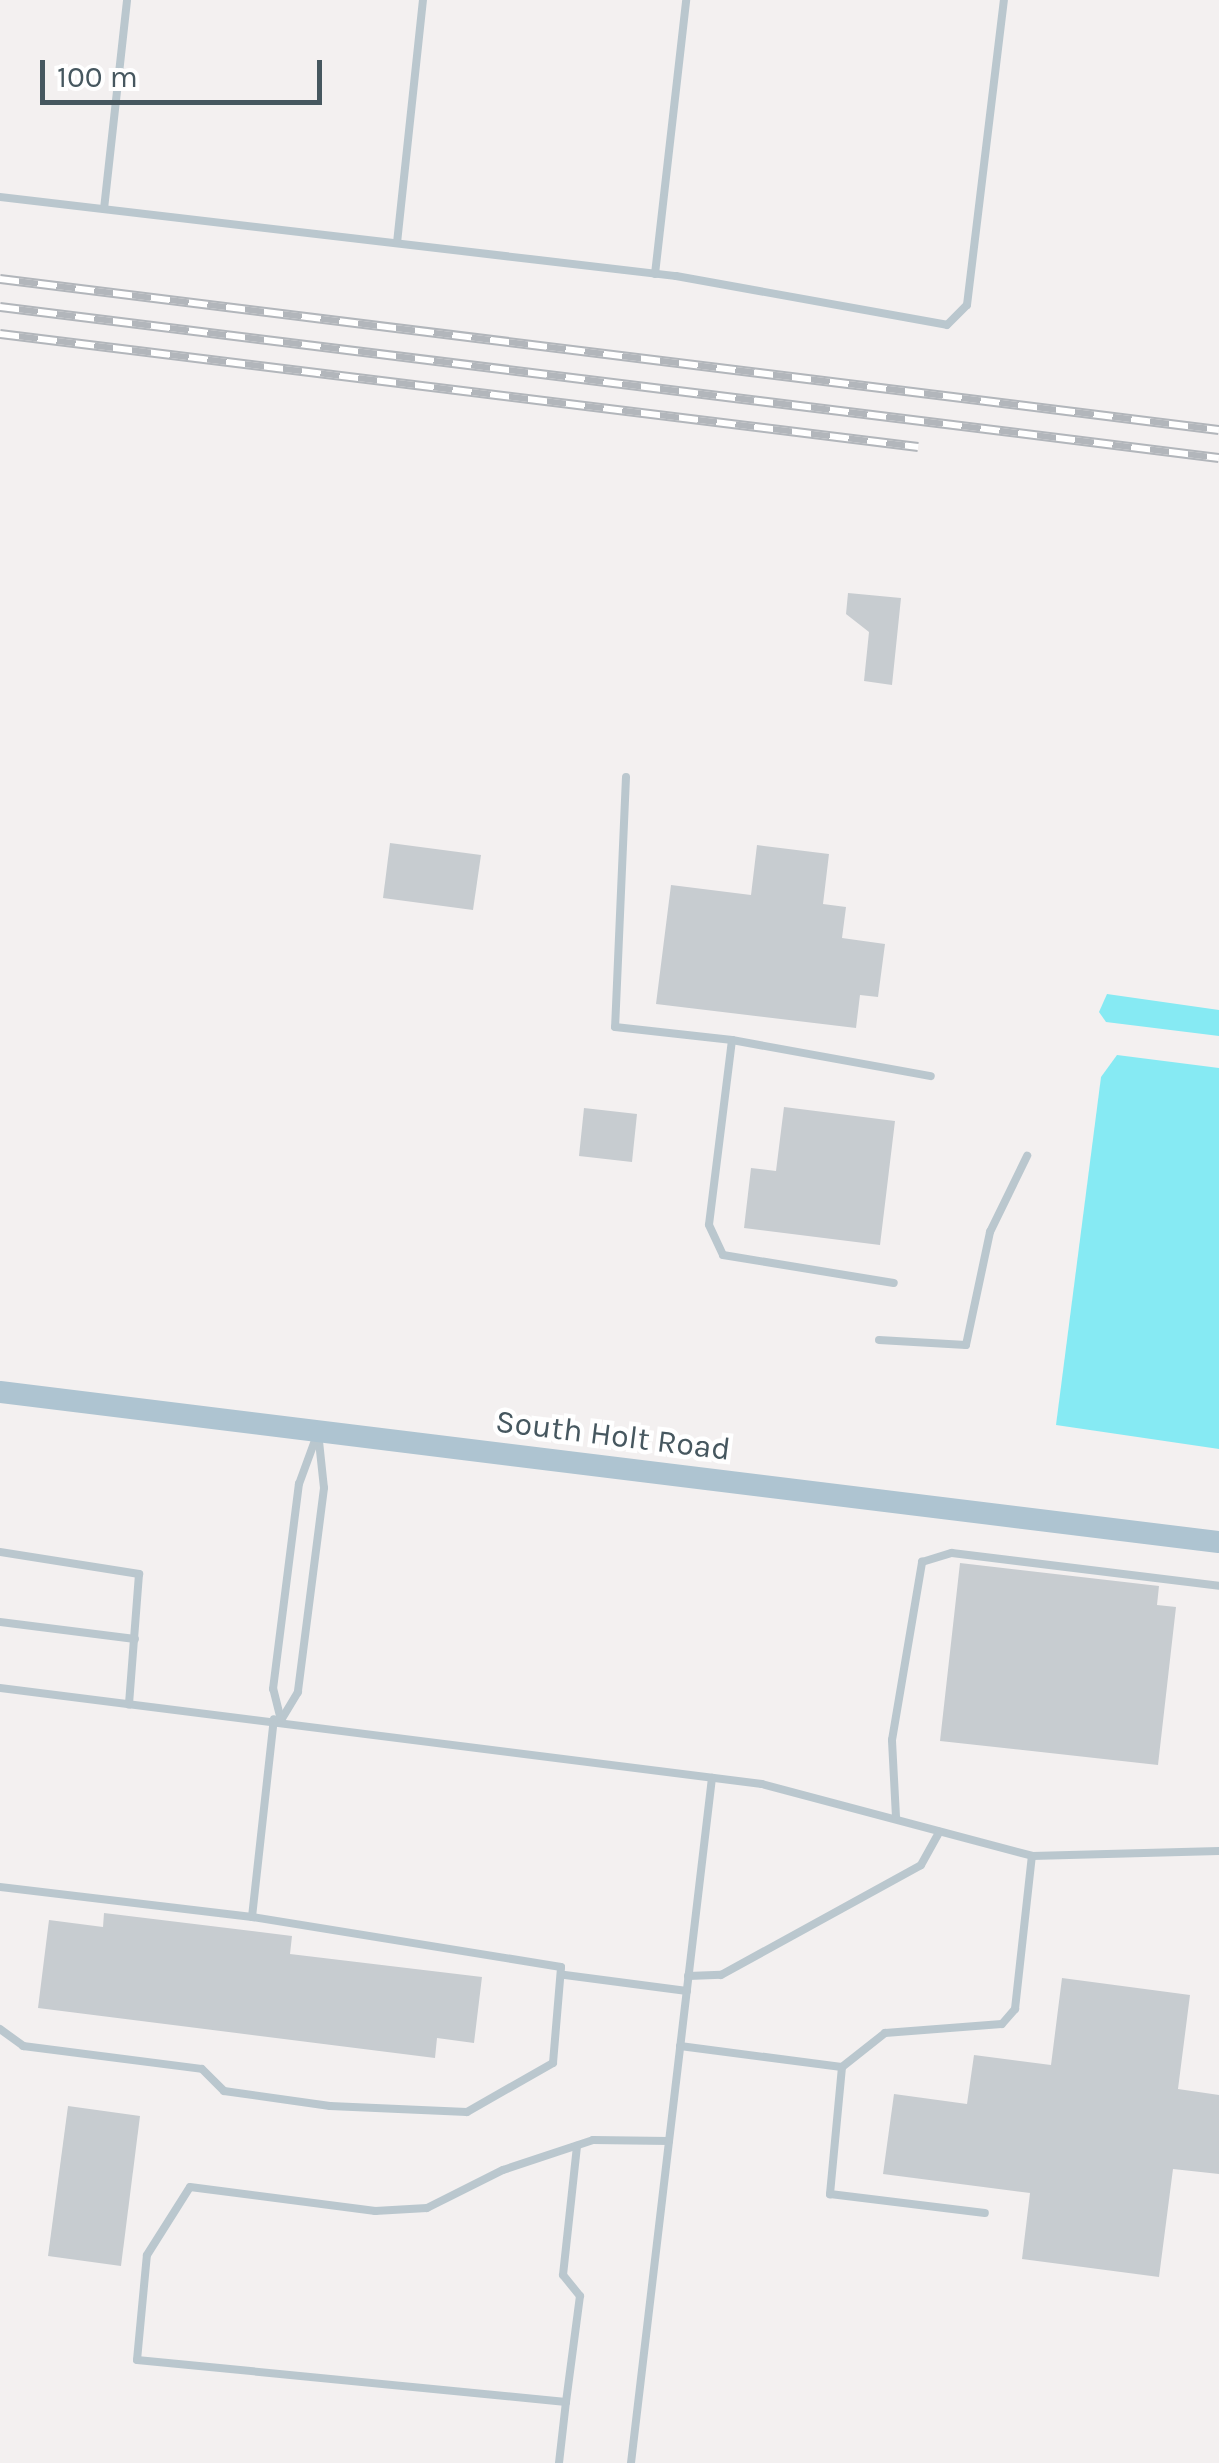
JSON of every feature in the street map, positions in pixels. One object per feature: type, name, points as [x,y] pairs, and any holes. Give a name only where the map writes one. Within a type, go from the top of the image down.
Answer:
[{"type":"main road","name":"South Holt Road","points":[[0,1392],[1219,1542]]},
{"type":"lane","points":[[104,209],[128,0]]},
{"type":"lane","points":[[398,243],[423,0]]},
{"type":"lane","points":[[655,274],[686,0]]},
{"type":"lane","points":[[0,198],[655,274],[907,325],[957,319],[973,273],[1004,0]]},
{"type":"lane","points":[[626,777],[616,1027],[732,1040],[932,1076]]},
{"type":"lane","points":[[732,1040],[709,1225],[723,1255],[894,1283]]},
{"type":"lane","points":[[880,1340],[966,1345],[990,1232],[1027,1156]]},
{"type":"lane","points":[[252,1918],[278,1720],[274,1689],[296,1504],[318,1432]]},
{"type":"lane","points":[[278,1720],[298,1692],[324,1488],[318,1432]]},
{"type":"lane","points":[[0,1552],[139,1574],[129,1704]]},
{"type":"lane","points":[[896,1817],[892,1740],[922,1562],[952,1553],[1219,1586]]},
{"type":"lane","points":[[0,1622],[135,1640]]},
{"type":"lane","points":[[0,1688],[278,1720],[712,1778],[896,1817],[1032,1856],[1219,1851]]},
{"type":"lane","points":[[631,2463],[712,1778]]},
{"type":"lane","points":[[688,1976],[721,1975],[921,1865],[939,1832]]},
{"type":"lane","points":[[984,2213],[830,2194],[842,2067],[884,2033],[1002,2024],[1015,2009],[1032,1856]]},
{"type":"lane","points":[[0,1887],[252,1918],[550,1962],[564,1975],[687,1990]]},
{"type":"lane","points":[[0,2030],[24,2046],[202,2069],[224,2091],[467,2112],[553,2063],[564,1975]]},
{"type":"lane","points":[[680,2046],[842,2067]]},
{"type":"lane","points":[[566,2402],[136,2360],[147,2255],[190,2187],[376,2211],[428,2208],[577,2146],[622,2136],[669,2141]]},
{"type":"lane","points":[[559,2463],[580,2296],[562,2275],[577,2146]]},
{"type":"water","points":[[1107,994],[1219,1010],[1219,1036],[1106,1022],[1099,1012]]},
{"type":"water","points":[[1117,1055],[1219,1068],[1219,1449],[1056,1425],[1101,1077]]},
{"type":"building","points":[[848,593],[901,598],[892,685],[864,681],[869,632],[846,614]]},
{"type":"building","points":[[390,843],[481,855],[473,910],[383,898]]},
{"type":"building","points":[[757,845],[829,854],[823,904],[846,907],[842,938],[885,944],[878,997],[860,995],[856,1028],[656,1004],[671,885],[751,895]]},
{"type":"building","points":[[784,1107],[895,1121],[880,1245],[744,1228],[751,1168],[776,1171]]},
{"type":"building","points":[[584,1108],[637,1114],[632,1162],[579,1156]]},
{"type":"building","points":[[960,1563],[1159,1586],[1157,1605],[1176,1607],[1158,1765],[940,1741]]},
{"type":"building","points":[[104,1913],[292,1936],[290,1954],[482,1977],[474,2043],[437,2038],[435,2058],[38,2008],[49,1920],[103,1927]]},
{"type":"building","points":[[1062,1978],[1190,1995],[1178,2089],[1219,2095],[1219,2174],[1173,2169],[1159,2277],[1022,2259],[1030,2193],[883,2174],[894,2094],[967,2104],[974,2055],[1051,2065]]},
{"type":"building","points":[[68,2106],[140,2116],[121,2266],[48,2256]]},
{"type":"railway","points":[[0,279],[1219,430]]},
{"type":"railway","points":[[0,307],[1219,458]]},
{"type":"railway","points":[[0,334],[918,447]]}]
